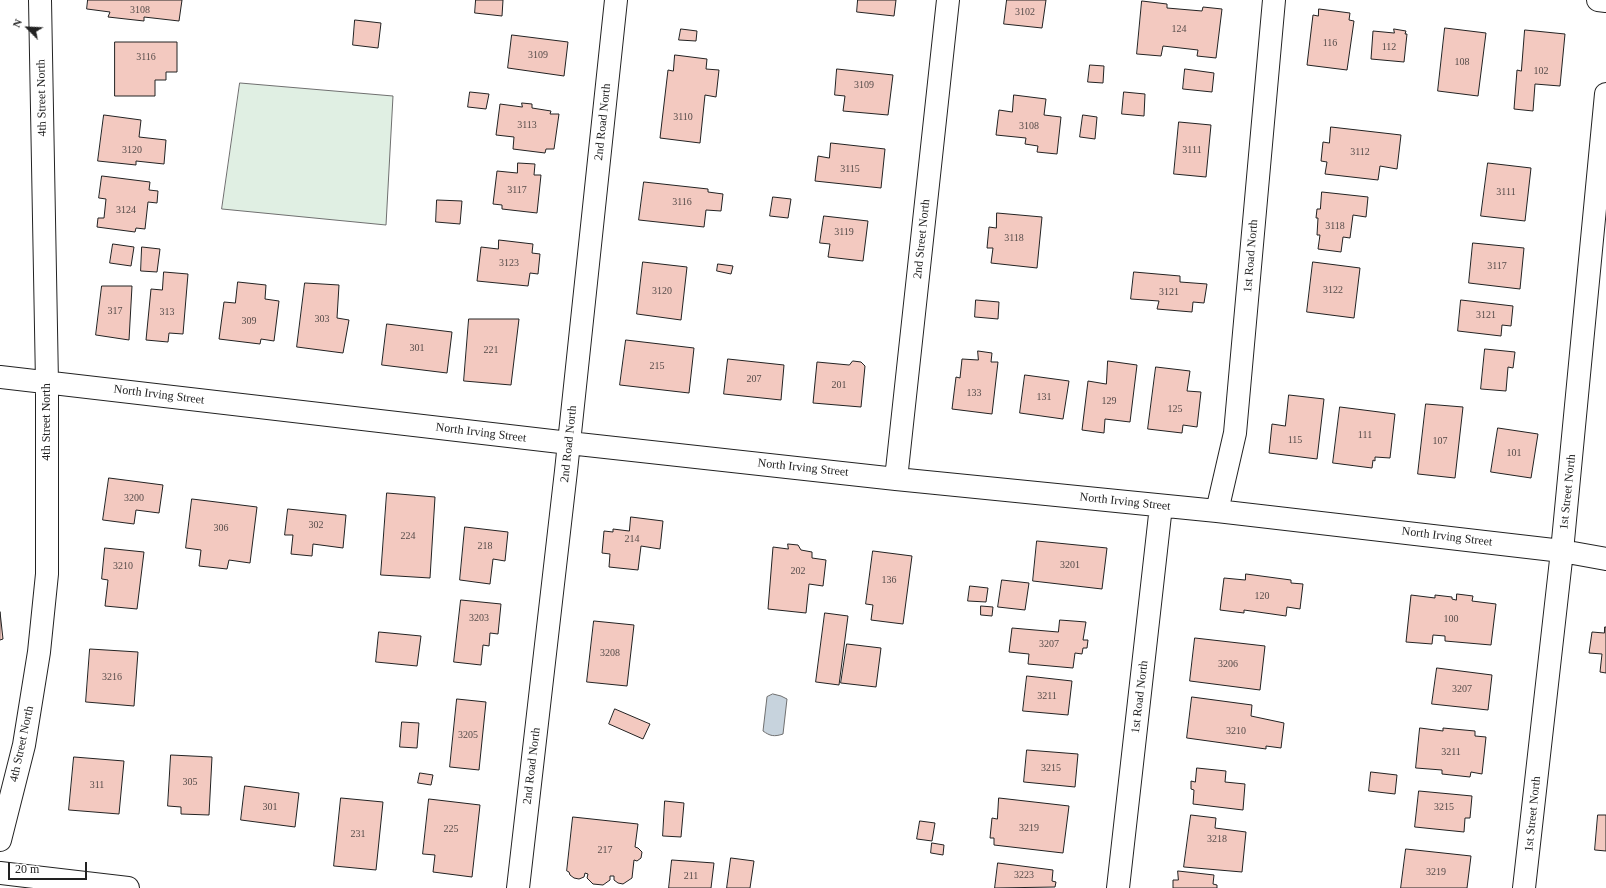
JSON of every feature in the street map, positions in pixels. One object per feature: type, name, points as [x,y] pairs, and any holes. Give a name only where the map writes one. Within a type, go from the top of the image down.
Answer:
[{"type":"street","name":"4th Street North","points":[[0,840],[24,746],[39,652],[47,574],[47,382],[40,0]]},
{"type":"street","name":"2nd Road North","points":[[518,888],[569,443],[616,0]]},
{"type":"street","name":"2nd Street North","points":[[896,479],[948,0]]},
{"type":"street","name":"1st Road North","points":[[1217,511],[1235,433],[1274,0]]},
{"type":"street","points":[[1598,0],[1606,1]]},
{"type":"street","name":"1st Street North","points":[[1524,888],[1562,551],[1606,94]]},
{"type":"street","name":"North Irving Street","points":[[0,377],[569,443],[896,479],[1217,511],[1562,551],[1606,559]]},
{"type":"street","name":"1st Road North","points":[[1118,888],[1161,506]]},
{"type":"street","points":[[0,873],[128,888]]},
{"type":"green space","points":[[240,83],[393,96],[386,225],[222,209]]},
{"type":"shaded area","points":[[773,694],[787,699],[783,734],[777,736],[770,735],[763,731],[767,697]]},
{"type":"building","points":[[88,0],[182,0],[179,21],[144,17],[144,21],[108,17],[110,12],[87,9]]},
{"type":"building","points":[[476,0],[503,0],[502,16],[475,13]]},
{"type":"building","points":[[858,0],[896,0],[894,16],[857,12]]},
{"type":"building","points":[[1007,0],[1046,0],[1042,28],[1004,24]]},
{"type":"building","points":[[1142,1],[1167,4],[1167,8],[1202,11],[1203,7],[1222,9],[1216,58],[1197,56],[1198,50],[1163,46],[1161,56],[1137,54]]},
{"type":"building","points":[[1319,9],[1350,13],[1349,20],[1354,21],[1347,70],[1307,65],[1313,15],[1318,16]]},
{"type":"building","points":[[355,20],[381,23],[378,48],[353,45]]},
{"type":"building","points":[[1445,28],[1486,33],[1478,96],[1438,91]]},
{"type":"building","points":[[681,29],[697,31],[696,41],[679,40]]},
{"type":"building","points":[[1394,29],[1406,31],[1405,34],[1407,34],[1404,62],[1371,59],[1373,31],[1394,33]]},
{"type":"building","points":[[1525,30],[1565,34],[1560,86],[1535,84],[1533,111],[1514,109],[1517,70],[1521,71]]},
{"type":"building","points":[[512,35],[568,42],[564,76],[508,68]]},
{"type":"building","points":[[115,42],[177,42],[177,72],[166,72],[166,80],[155,80],[155,96],[115,96]]},
{"type":"building","points":[[675,55],[707,59],[706,69],[719,70],[716,97],[705,95],[700,143],[660,138],[668,70],[673,71]]},
{"type":"building","points":[[1090,65],[1104,66],[1103,83],[1088,82]]},
{"type":"building","points":[[837,69],[893,75],[888,115],[843,111],[845,96],[835,95]]},
{"type":"building","points":[[1185,69],[1214,73],[1212,92],[1183,89]]},
{"type":"building","points":[[470,92],[489,94],[486,109],[468,107]]},
{"type":"building","points":[[1124,92],[1145,94],[1144,116],[1122,114]]},
{"type":"building","points":[[1014,95],[1046,99],[1044,115],[1061,117],[1057,154],[1037,152],[1038,146],[1025,144],[1026,138],[996,135],[999,110],[1012,112]]},
{"type":"building","points":[[522,103],[532,104],[532,108],[551,111],[550,114],[559,114],[554,149],[546,149],[545,153],[513,149],[514,137],[496,135],[500,104],[522,107]]},
{"type":"building","points":[[104,115],[141,120],[139,137],[166,140],[164,164],[136,161],[136,165],[98,161]]},
{"type":"building","points":[[1083,115],[1097,117],[1095,139],[1080,137]]},
{"type":"building","points":[[1179,122],[1211,125],[1206,177],[1174,174]]},
{"type":"building","points":[[1331,127],[1401,135],[1397,169],[1380,166],[1378,180],[1325,174],[1327,162],[1321,161],[1323,142],[1329,143]]},
{"type":"building","points":[[831,143],[885,149],[881,188],[815,181],[818,156],[829,158]]},
{"type":"building","points":[[518,163],[535,164],[534,175],[541,175],[537,213],[502,209],[502,205],[493,204],[497,171],[517,173]]},
{"type":"building","points":[[1488,163],[1531,168],[1525,221],[1481,216]]},
{"type":"building","points":[[102,176],[150,182],[149,190],[158,191],[157,203],[148,202],[145,229],[136,228],[135,232],[97,227],[98,218],[104,218],[106,199],[99,198]]},
{"type":"building","points":[[644,182],[708,189],[708,192],[723,194],[721,211],[706,210],[704,227],[639,220]]},
{"type":"building","points":[[1322,192],[1368,197],[1366,217],[1353,215],[1350,238],[1343,237],[1341,252],[1318,249],[1320,235],[1317,235],[1318,218],[1316,218],[1317,209],[1320,209]]},
{"type":"building","points":[[773,197],[791,199],[788,218],[770,216]]},
{"type":"building","points":[[437,200],[462,201],[460,224],[436,222]]},
{"type":"building","points":[[997,213],[1042,217],[1037,268],[991,263],[993,248],[987,248],[989,227],[996,228]]},
{"type":"building","points":[[824,216],[868,221],[863,261],[828,257],[830,244],[820,243]]},
{"type":"building","points":[[499,240],[533,244],[532,253],[540,254],[538,274],[530,273],[528,286],[477,281],[481,247],[498,249]]},
{"type":"building","points":[[1473,243],[1524,248],[1520,289],[1469,283]]},
{"type":"building","points":[[113,244],[134,247],[131,266],[110,263]]},
{"type":"building","points":[[142,247],[160,249],[157,272],[141,271]]},
{"type":"building","points":[[643,262],[687,267],[681,320],[637,314]]},
{"type":"building","points":[[1313,262],[1360,268],[1354,318],[1307,312]]},
{"type":"building","points":[[718,264],[733,266],[731,274],[717,271]]},
{"type":"building","points":[[164,272],[188,274],[183,334],[169,333],[168,342],[146,340],[151,289],[162,290]]},
{"type":"building","points":[[1134,272],[1180,276],[1180,282],[1207,284],[1204,303],[1193,302],[1192,312],[1157,309],[1159,301],[1131,299]]},
{"type":"building","points":[[238,282],[266,285],[265,299],[279,301],[274,341],[261,339],[260,344],[219,339],[224,302],[235,303]]},
{"type":"building","points":[[305,283],[339,285],[337,318],[349,320],[343,353],[297,347]]},
{"type":"building","points":[[102,286],[132,286],[129,340],[96,335]]},
{"type":"building","points":[[976,300],[999,302],[998,319],[975,317]]},
{"type":"building","points":[[1461,300],[1513,306],[1511,326],[1502,325],[1501,336],[1458,331]]},
{"type":"building","points":[[469,319],[519,319],[511,385],[464,381]]},
{"type":"building","points":[[387,324],[452,332],[447,373],[382,365]]},
{"type":"building","points":[[626,340],[694,348],[689,393],[620,385]]},
{"type":"building","points":[[1485,349],[1515,352],[1513,368],[1508,367],[1506,391],[1481,389]]},
{"type":"building","points":[[978,351],[992,353],[991,362],[998,362],[992,414],[952,409],[956,377],[960,378],[962,359],[978,360]]},
{"type":"building","points":[[728,359],[784,365],[781,400],[724,394]]},
{"type":"building","points":[[853,361],[861,362],[865,366],[861,407],[813,403],[817,362],[849,365]]},
{"type":"building","points":[[1108,361],[1137,365],[1130,422],[1105,419],[1104,433],[1082,430],[1088,381],[1106,384]]},
{"type":"building","points":[[1156,367],[1190,371],[1187,391],[1201,392],[1197,427],[1183,425],[1182,433],[1148,429]]},
{"type":"building","points":[[1025,375],[1069,381],[1063,419],[1020,413]]},
{"type":"building","points":[[1289,395],[1324,399],[1317,459],[1269,453],[1272,424],[1285,426]]},
{"type":"building","points":[[1426,404],[1463,407],[1455,478],[1418,474]]},
{"type":"building","points":[[1340,407],[1395,414],[1390,458],[1375,457],[1372,468],[1333,463]]},
{"type":"building","points":[[1498,428],[1538,434],[1531,478],[1491,472]]},
{"type":"building","points":[[109,478],[163,485],[159,513],[136,510],[134,524],[103,520]]},
{"type":"building","points":[[387,493],[435,497],[430,578],[381,575]]},
{"type":"building","points":[[192,499],[257,507],[250,563],[229,560],[227,569],[199,566],[201,550],[186,548]]},
{"type":"building","points":[[288,509],[346,515],[343,548],[313,544],[312,556],[291,554],[293,535],[285,535]]},
{"type":"building","points":[[631,517],[663,521],[660,549],[641,546],[638,570],[609,567],[610,554],[602,553],[604,531],[613,532],[613,529],[629,531]]},
{"type":"building","points":[[465,527],[508,532],[505,561],[493,559],[490,584],[460,580]]},
{"type":"building","points":[[1037,541],[1107,548],[1102,589],[1033,581]]},
{"type":"building","points":[[788,544],[798,545],[801,550],[812,552],[812,558],[826,560],[823,586],[809,584],[806,613],[768,609],[773,547],[788,549]]},
{"type":"building","points":[[105,548],[144,552],[137,609],[105,606],[108,580],[102,579]]},
{"type":"building","points":[[873,551],[912,556],[903,624],[871,620],[873,605],[866,604]]},
{"type":"building","points":[[1246,574],[1291,580],[1291,583],[1303,584],[1300,609],[1287,607],[1286,616],[1244,610],[1244,613],[1220,610],[1224,578],[1245,580]]},
{"type":"building","points":[[1002,580],[1029,583],[1025,610],[998,607]]},
{"type":"building","points":[[970,586],[988,588],[986,602],[968,601]]},
{"type":"building","points":[[1457,594],[1473,596],[1472,601],[1496,604],[1491,645],[1445,641],[1445,636],[1433,635],[1432,644],[1406,642],[1411,595],[1435,598],[1435,595],[1452,597],[1452,599],[1456,600]]},
{"type":"building","points":[[461,600],[501,604],[498,634],[490,633],[489,646],[483,645],[481,665],[454,662]]},
{"type":"building","points":[[981,606],[993,607],[992,616],[981,615]]},
{"type":"building","points":[[0,612],[3,639],[0,640]]},
{"type":"building","points":[[825,613],[848,616],[839,685],[816,682]]},
{"type":"building","points":[[1060,620],[1086,622],[1083,640],[1088,640],[1087,648],[1083,648],[1082,654],[1075,653],[1073,668],[1028,664],[1029,654],[1009,652],[1012,628],[1058,632]]},
{"type":"building","points":[[594,621],[634,625],[627,686],[587,682]]},
{"type":"building","points":[[1605,627],[1606,673],[1600,672],[1602,654],[1589,653],[1592,632],[1604,633]]},
{"type":"building","points":[[379,632],[421,636],[417,666],[376,662]]},
{"type":"building","points":[[1195,638],[1265,646],[1260,690],[1190,681]]},
{"type":"building","points":[[847,644],[881,648],[876,687],[841,683]]},
{"type":"building","points":[[90,649],[138,652],[134,706],[86,702]]},
{"type":"building","points":[[1437,668],[1492,675],[1488,710],[1432,704]]},
{"type":"building","points":[[1027,676],[1072,681],[1068,715],[1023,711]]},
{"type":"building","points":[[1192,697],[1252,705],[1251,716],[1284,723],[1281,748],[1266,746],[1266,749],[1187,738]]},
{"type":"building","points":[[457,699],[486,702],[479,770],[450,767]]},
{"type":"building","points":[[615,709],[650,724],[643,739],[609,724]]},
{"type":"building","points":[[402,722],[419,723],[417,748],[400,747]]},
{"type":"building","points":[[1420,728],[1443,731],[1443,728],[1475,731],[1475,736],[1486,737],[1482,774],[1471,772],[1470,777],[1442,774],[1442,770],[1416,768]]},
{"type":"building","points":[[1027,750],[1078,754],[1075,787],[1024,782]]},
{"type":"building","points":[[171,755],[212,757],[209,815],[181,814],[181,807],[168,806]]},
{"type":"building","points":[[74,757],[124,761],[119,814],[69,810]]},
{"type":"building","points":[[1197,768],[1226,771],[1225,782],[1245,784],[1243,810],[1193,804],[1194,790],[1191,789],[1191,781],[1195,782]]},
{"type":"building","points":[[1371,772],[1397,775],[1395,794],[1369,791]]},
{"type":"building","points":[[420,773],[433,775],[431,785],[418,783]]},
{"type":"building","points":[[245,786],[299,793],[295,827],[241,820]]},
{"type":"building","points":[[1419,791],[1472,796],[1470,818],[1465,818],[1464,832],[1415,827]]},
{"type":"building","points":[[341,798],[383,802],[376,870],[334,866]]},
{"type":"building","points":[[999,798],[1069,806],[1063,853],[994,845],[994,838],[990,838],[992,818],[997,819]]},
{"type":"building","points":[[429,799],[480,805],[472,877],[433,872],[435,855],[423,854]]},
{"type":"building","points":[[665,801],[684,803],[681,837],[663,836]]},
{"type":"building","points":[[1191,815],[1216,818],[1215,828],[1246,832],[1242,872],[1184,867]]},
{"type":"building","points":[[1598,815],[1606,815],[1606,851],[1595,850]]},
{"type":"building","points":[[573,817],[638,824],[635,847],[642,852],[641,858],[637,861],[634,860],[632,878],[623,884],[614,880],[614,876],[610,876],[610,880],[603,885],[593,884],[587,878],[588,874],[585,873],[584,877],[579,879],[570,875],[567,871]]},
{"type":"building","points":[[920,821],[935,823],[932,841],[917,839]]},
{"type":"building","points":[[932,843],[944,845],[943,855],[931,853]]},
{"type":"building","points":[[1406,849],[1471,856],[1467,888],[1401,888]]},
{"type":"building","points":[[731,858],[754,861],[750,888],[727,888]]},
{"type":"building","points":[[672,860],[714,863],[711,888],[669,888]]},
{"type":"building","points":[[998,863],[1053,870],[1052,881],[1056,882],[1055,887],[995,888]]},
{"type":"building","points":[[1178,871],[1214,875],[1213,884],[1217,885],[1217,888],[1173,888],[1173,880],[1178,880]]}]
